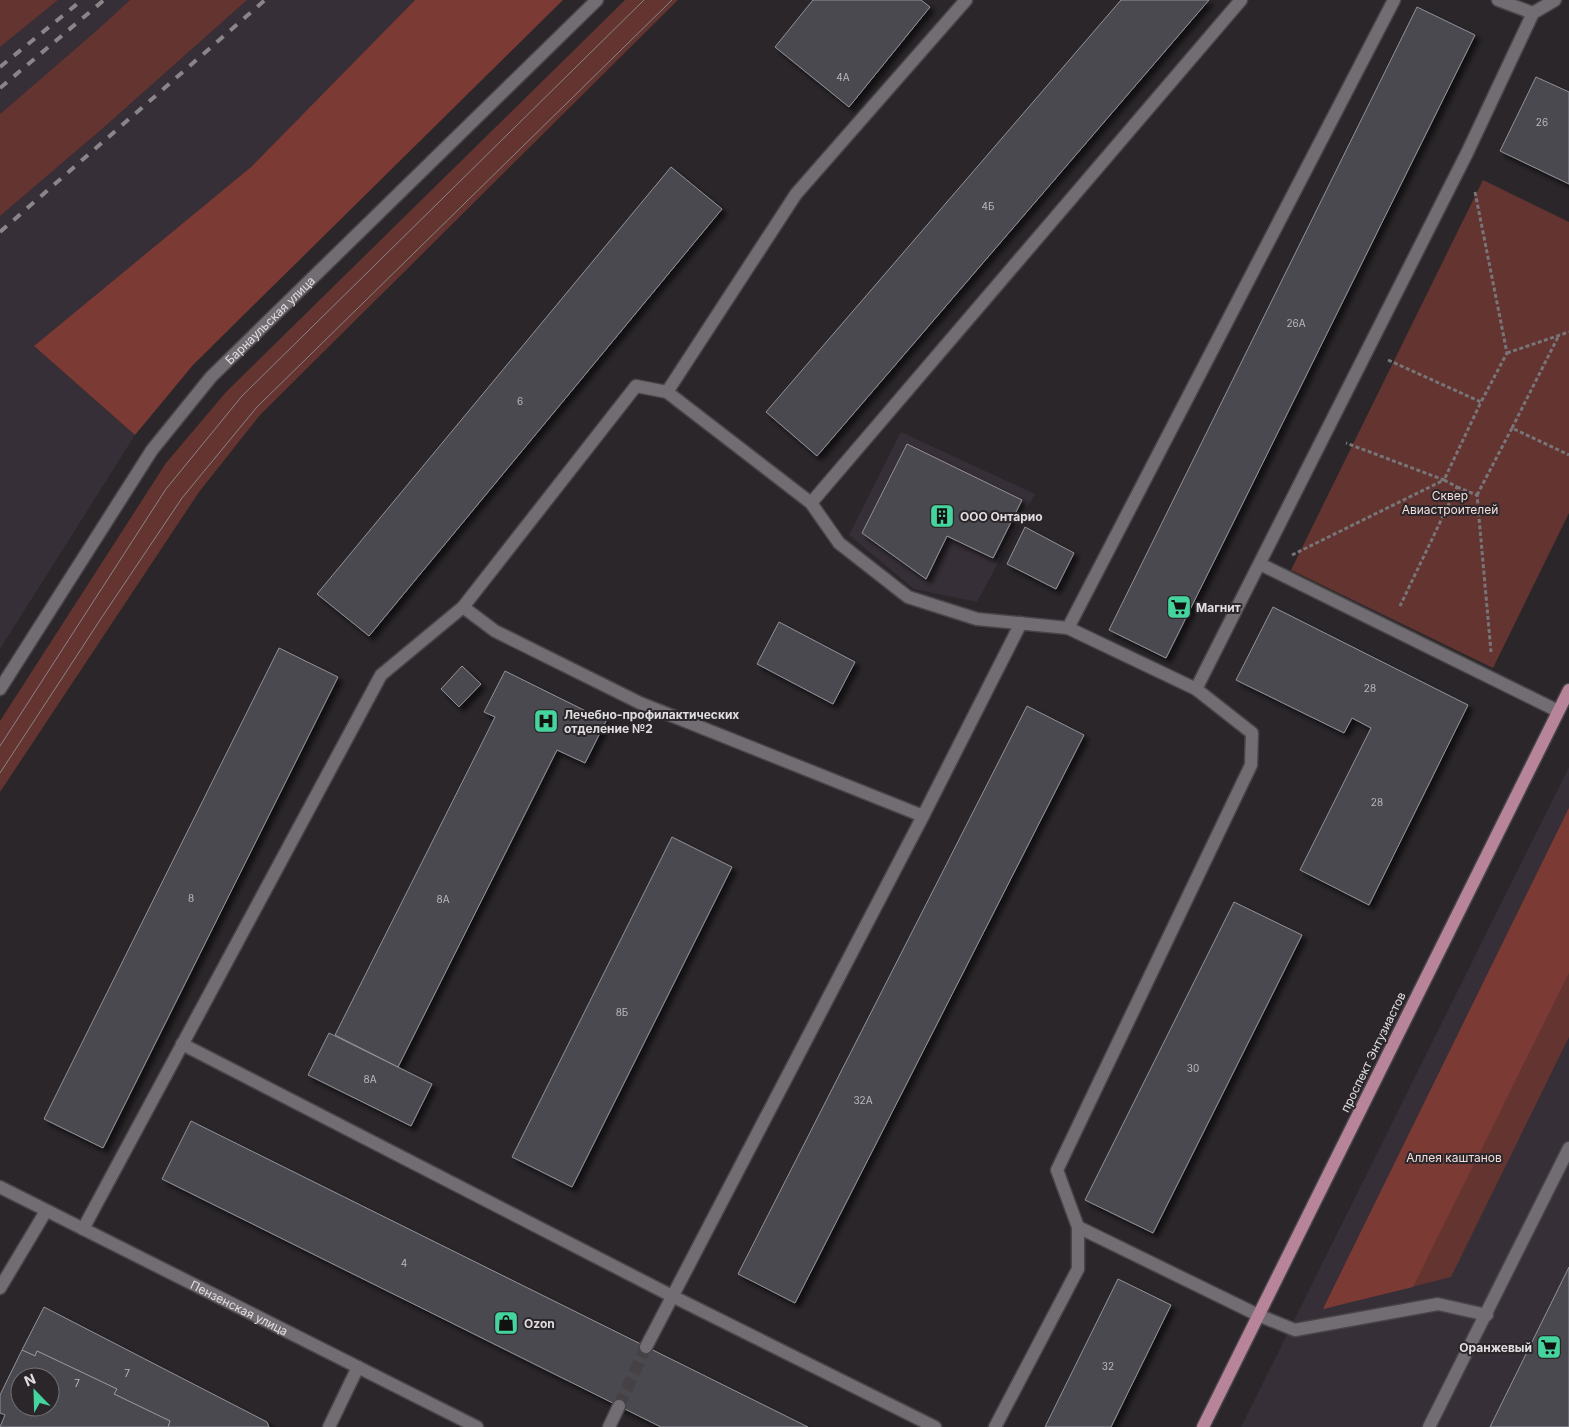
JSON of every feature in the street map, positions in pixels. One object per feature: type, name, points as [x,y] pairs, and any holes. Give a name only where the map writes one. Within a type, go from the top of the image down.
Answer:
[{"type":"main road","name":"проспект Энтузиастов","points":[[1203,1427],[1569,690]]},
{"type":"street","name":"Барнаульская улица","points":[[0,689],[152,450],[211,377],[597,0]]},
{"type":"street","points":[[667,392],[796,194],[966,0]]},
{"type":"street","points":[[811,503],[1241,0]]},
{"type":"street","points":[[1068,628],[1394,0]]},
{"type":"street","points":[[1498,0],[1533,13]]},
{"type":"street","points":[[1196,689],[1467,153],[1533,13],[1555,0]]},
{"type":"street","points":[[83,1229],[381,675],[463,606],[636,386],[667,392],[811,503],[839,543],[908,597],[977,619],[1068,628],[1196,689],[1252,733],[1251,765],[1057,1170],[1078,1227],[1078,1269],[995,1427]]},
{"type":"street","points":[[1260,564],[1558,711]]},
{"type":"street","points":[[463,606],[495,632],[640,702],[923,816]]},
{"type":"street","points":[[646,1347],[923,816],[1021,623]]},
{"type":"street","points":[[182,1044],[672,1296],[935,1427]]},
{"type":"street","points":[[1429,1427],[1487,1315],[1569,1148]]},
{"type":"street","name":"Пензенская улица","points":[[0,1186],[46,1211],[477,1427]]},
{"type":"street","points":[[0,1288],[46,1211]]},
{"type":"street","points":[[1078,1227],[1258,1315],[1295,1330],[1438,1304],[1487,1315]]},
{"type":"street","points":[[329,1427],[358,1367]]},
{"type":"street","points":[[609,1427],[619,1406]]},
{"type":"path","points":[[1260,564],[1290,556],[1444,480],[1481,402],[1507,354],[1474,191]]},
{"type":"path","points":[[1507,354],[1569,332]]},
{"type":"path","points":[[1494,679],[1477,495],[1559,335]]},
{"type":"path","points":[[1367,351],[1481,402]]},
{"type":"path","points":[[1512,428],[1569,455]]},
{"type":"path","points":[[1325,435],[1444,480],[1477,495]]},
{"type":"path","points":[[1389,628],[1457,487]]},
{"type":"shaded area","points":[[58,0],[130,0],[0,114],[0,47]]},
{"type":"shaded area","points":[[247,0],[415,0],[251,167],[34,346],[135,435],[0,649],[0,216],[102,129]]},
{"type":"shaded area","name":"ООО Онтарио","points":[[901,432],[1035,494],[977,602],[914,589],[849,535]]},
{"type":"shaded area","points":[[1569,767],[1569,1427],[1241,1427]]},
{"type":"green space","points":[[0,0],[58,0],[0,47]]},
{"type":"green space","points":[[130,0],[247,0],[102,129],[0,216],[0,114]]},
{"type":"green space","points":[[415,0],[563,0],[193,365],[135,435],[34,346],[251,167]]},
{"type":"green space","points":[[625,0],[678,0],[260,415],[199,492],[0,792],[0,721],[166,463],[226,392]]},
{"type":"green space","name":"Сквер Авиастроителей","points":[[1483,180],[1569,222],[1569,513],[1493,668],[1291,570]]},
{"type":"green space","name":"Аллея каштанов","points":[[1569,808],[1569,1037],[1451,1277],[1323,1309]]},
{"type":"green space","name":"Аллея каштанов","points":[[1569,808],[1569,973],[1413,1287],[1323,1309]]},
{"type":"building","points":[[813,0],[921,0],[930,7],[849,107],[775,47]]},
{"type":"building","points":[[1121,0],[1209,0],[817,456],[766,412]]},
{"type":"building","points":[[1417,7],[1475,35],[1166,658],[1109,630]]},
{"type":"building","points":[[1536,77],[1569,92],[1569,184],[1500,151]]},
{"type":"building","points":[[671,167],[722,209],[369,636],[317,594]]},
{"type":"building","name":"ООО Онтарио","points":[[907,444],[1022,500],[993,558],[947,536],[926,579],[862,533]]},
{"type":"building","points":[[1025,527],[1074,553],[1056,589],[1007,564]]},
{"type":"building","points":[[1273,607],[1468,705],[1369,905],[1300,870],[1371,728],[1352,718],[1344,733],[1236,680]]},
{"type":"building","points":[[779,622],[855,662],[833,704],[757,664]]},
{"type":"building","points":[[279,648],[338,677],[103,1148],[44,1119]]},
{"type":"building","points":[[462,666],[481,684],[459,707],[441,689]]},
{"type":"building","points":[[505,671],[606,721],[585,763],[557,750],[398,1067],[335,1035],[495,717],[484,712]]},
{"type":"building","points":[[1027,706],[1084,735],[795,1303],[738,1274]]},
{"type":"building","points":[[672,837],[732,867],[572,1187],[512,1157]]},
{"type":"building","points":[[1234,902],[1302,935],[1153,1233],[1085,1200]]},
{"type":"building","points":[[329,1033],[432,1084],[411,1126],[308,1075]]},
{"type":"building","points":[[191,1121],[808,1427],[661,1427],[162,1179]]},
{"type":"building","name":"Оранжевый","points":[[1569,1267],[1569,1427],[1490,1427]]},
{"type":"building","points":[[1118,1279],[1171,1305],[1111,1427],[1045,1427]]},
{"type":"building","points":[[44,1307],[267,1422],[269,1427],[168,1427],[170,1421],[114,1394],[117,1389],[37,1351],[35,1356],[22,1350]]},
{"type":"building","points":[[22,1350],[35,1356],[37,1351],[117,1389],[114,1394],[170,1421],[168,1427],[0,1427],[5,1415],[0,1413],[0,1395],[10,1375],[10,1417],[60,1417],[60,1367],[14,1367]]},
{"type":"tunnel","points":[[619,1406],[646,1347]]},
{"type":"tram line","points":[[0,746],[166,489],[242,396],[644,0]]},
{"type":"tram line","points":[[0,773],[182,498],[257,407],[672,0]]},
{"type":"railway","points":[[0,67],[82,0]]},
{"type":"railway","points":[[0,88],[104,0]]},
{"type":"railway","points":[[0,232],[265,0]]},
{"type":"place","name":"ООО Онтарио","points":[[942,516]]},
{"type":"place","name":"Магнит","points":[[1179,607]]},
{"type":"place","name":"Лечебно-профилактических отделение №2","points":[[546,721]]},
{"type":"place","name":"Ozon","points":[[506,1323]]},
{"type":"place","name":"Оранжевый","points":[[1549,1347]]}]
